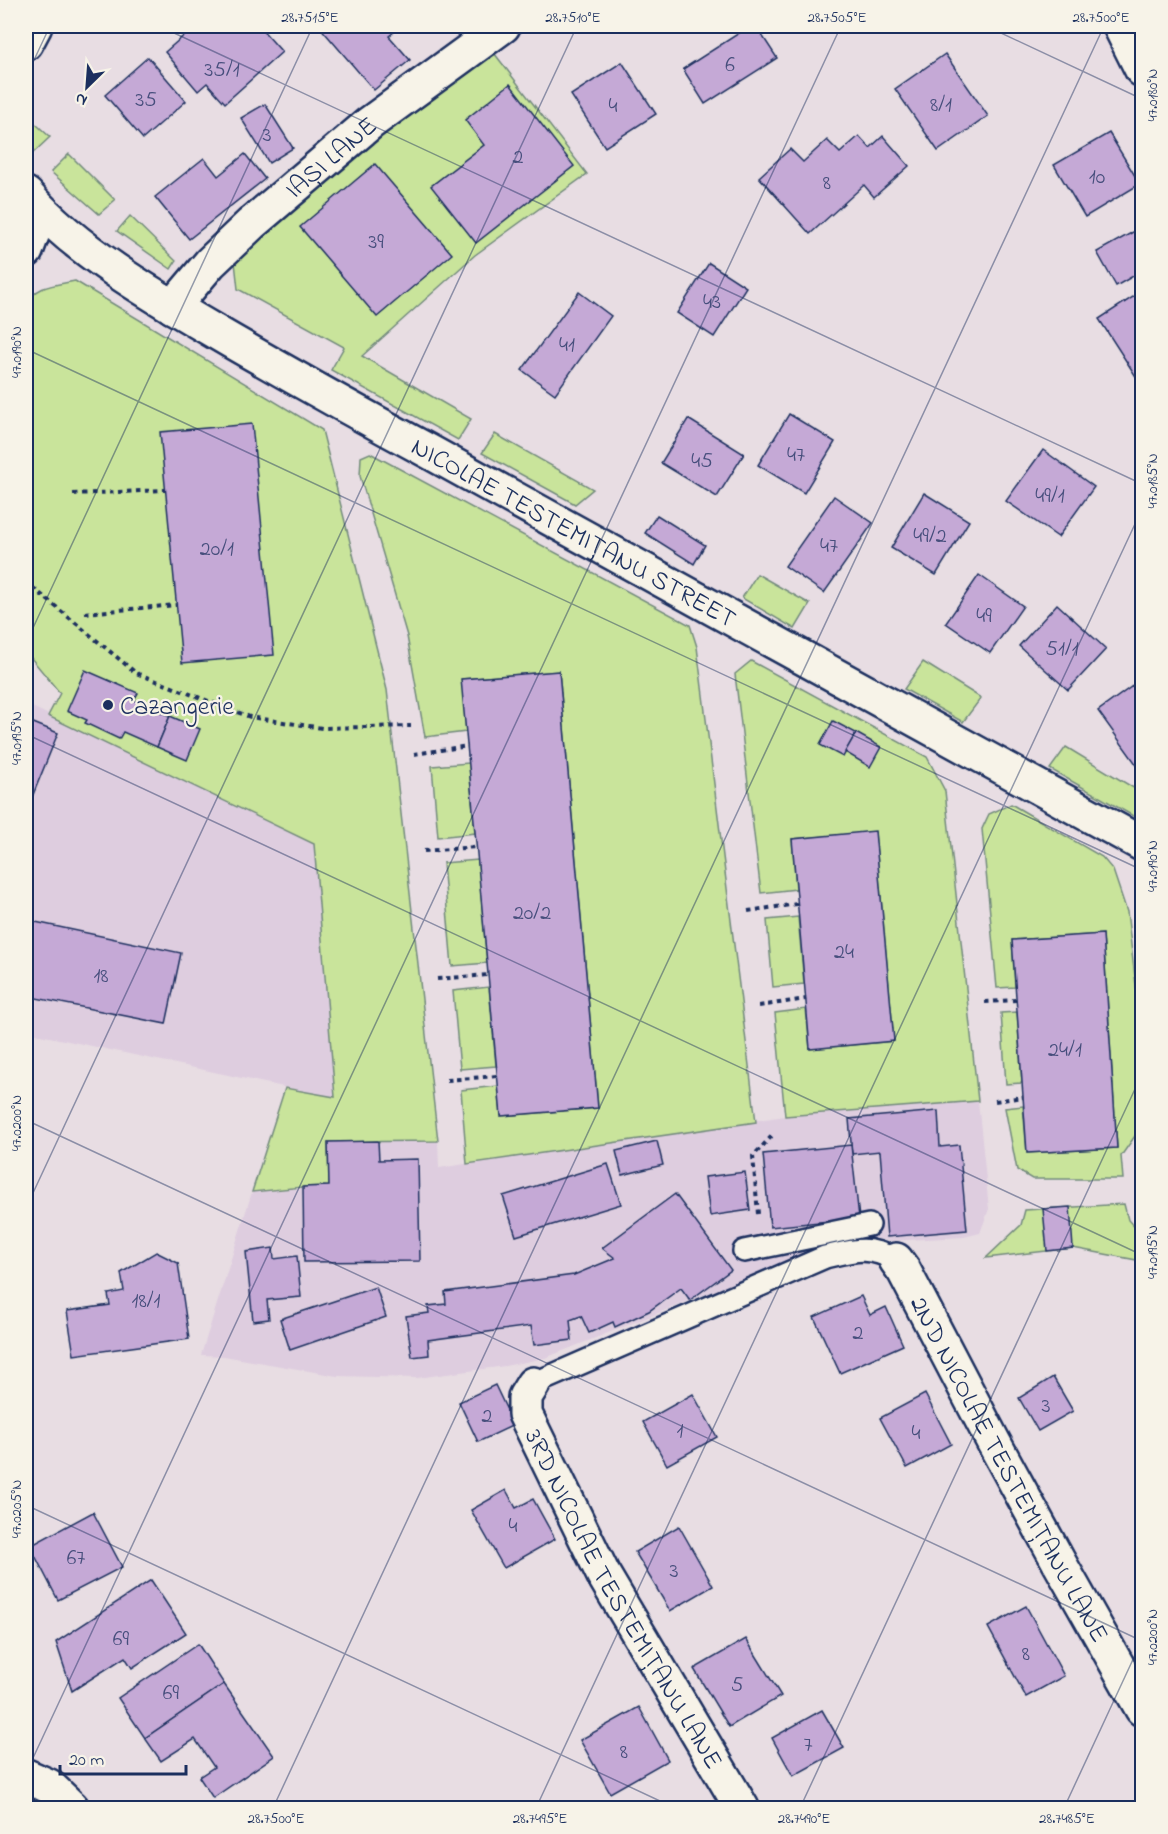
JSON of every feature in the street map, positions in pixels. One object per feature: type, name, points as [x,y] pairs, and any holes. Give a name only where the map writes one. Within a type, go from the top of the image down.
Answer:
[{"type":"street","points":[[26,43],[35,26]]},
{"type":"street","name":"IAȘI LANE","points":[[173,308],[210,263],[251,224],[370,123],[503,26]]},
{"type":"street","points":[[1120,26],[1143,70]]},
{"type":"street","points":[[26,251],[33,202]]},
{"type":"street","name":"NICOLAE TESTEMIȚANU STREET","points":[[33,202],[130,280],[173,308],[328,397],[1143,844]]},
{"type":"street","name":"2ND NICOLAE TESTEMIȚANU LANE","points":[[896,1260],[904,1271],[1054,1554],[1143,1709]]},
{"type":"street","name":"3RD NICOLAE TESTEMIȚANU LANE","points":[[533,1384],[525,1397],[525,1414],[603,1574],[742,1809]]},
{"type":"street","points":[[26,1776],[49,1786],[72,1809]]},
{"type":"lane","points":[[752,1249],[868,1225]]},
{"type":"lane","points":[[533,1384],[825,1257],[855,1250],[869,1250],[896,1260]]},
{"type":"path","points":[[73,494],[165,490]]},
{"type":"path","points":[[26,582],[136,673],[250,717],[322,728],[411,726]]},
{"type":"path","points":[[85,613],[176,605]]},
{"type":"path","points":[[414,754],[468,746]]},
{"type":"path","points":[[424,851],[476,847]]},
{"type":"path","points":[[748,911],[797,904]]},
{"type":"path","points":[[437,979],[488,975]]},
{"type":"path","points":[[759,1006],[806,999]]},
{"type":"path","points":[[985,1002],[1016,1000]]},
{"type":"path","points":[[447,1080],[497,1076]]},
{"type":"path","points":[[995,1101],[1023,1097]]},
{"type":"path","points":[[752,1249],[753,1155],[772,1136]]},
{"type":"shaded area","points":[[26,704],[314,843],[335,1098],[26,1032]]},
{"type":"shaded area","points":[[978,1101],[989,1209],[980,1233],[964,1237],[888,1241],[857,1234],[545,1358],[505,1366],[417,1378],[337,1376],[224,1356],[201,1355],[252,1192],[329,1186],[328,1142],[438,1141],[439,1168],[785,1116]]},
{"type":"green space","points":[[491,49],[587,174],[475,255],[362,356],[471,419],[458,440],[331,370],[344,347],[238,289],[234,253]]},
{"type":"green space","points":[[26,115],[50,137],[30,156],[26,152]]},
{"type":"green space","points":[[69,154],[115,200],[99,214],[51,172]]},
{"type":"green space","points":[[130,216],[176,261],[171,269],[117,231]]},
{"type":"green space","points":[[75,281],[322,430],[387,690],[438,1141],[328,1142],[329,1186],[252,1192],[285,1088],[335,1097],[314,844],[48,716],[60,693],[26,652],[26,305],[30,298],[40,290]]},
{"type":"green space","points":[[495,434],[593,489],[575,504],[482,453]]},
{"type":"green space","points":[[370,453],[690,625],[697,647],[756,1122],[467,1164],[461,1090],[498,1086],[501,1116],[598,1108],[559,671],[462,679],[466,732],[425,737],[407,636],[360,476],[361,457]]},
{"type":"green space","points":[[757,574],[810,604],[795,629],[742,598]]},
{"type":"green space","points":[[751,661],[927,757],[945,791],[978,1101],[785,1116],[775,1013],[806,1009],[810,1049],[894,1041],[875,832],[792,839],[796,889],[761,893],[735,674]]},
{"type":"green space","points":[[923,662],[981,698],[963,722],[904,689]]},
{"type":"green space","points":[[1066,747],[1142,793],[1142,821],[1050,769]]},
{"type":"green space","points":[[469,763],[475,833],[438,837],[432,766]]},
{"type":"green space","points":[[1011,804],[1102,857],[1113,870],[1127,912],[1142,1035],[1142,1126],[1121,1156],[1123,1179],[1032,1179],[1017,1170],[1005,1108],[1023,1106],[1027,1153],[1117,1148],[1103,934],[1012,940],[1015,987],[997,988],[982,829],[989,814]]},
{"type":"green space","points":[[478,860],[487,963],[452,966],[443,863]]},
{"type":"green space","points":[[798,917],[804,984],[773,987],[767,920]]},
{"type":"green space","points":[[489,987],[496,1066],[460,1069],[453,991]]},
{"type":"green space","points":[[1017,1012],[1022,1083],[1006,1084],[1001,1013]]},
{"type":"green space","points":[[1124,1204],[1128,1220],[1142,1235],[1142,1261],[1073,1248],[986,1258],[1021,1225],[1025,1210]]},
{"type":"building","points":[[195,26],[259,26],[282,52],[225,103],[207,83],[198,91],[165,52]]},
{"type":"building","points":[[319,26],[401,26],[389,36],[410,60],[374,90]]},
{"type":"building","points":[[750,26],[756,26],[777,58],[705,104],[683,69]]},
{"type":"building","points":[[945,54],[988,116],[938,151],[895,89]]},
{"type":"building","points":[[148,57],[186,101],[143,139],[105,95]]},
{"type":"building","points":[[622,62],[656,114],[605,147],[571,95]]},
{"type":"building","points":[[510,84],[574,166],[476,243],[431,186],[484,145],[465,120]]},
{"type":"building","points":[[265,104],[293,148],[269,163],[241,118]]},
{"type":"building","points":[[1109,133],[1140,184],[1085,217],[1054,165]]},
{"type":"building","points":[[859,136],[870,148],[883,136],[909,166],[874,197],[864,185],[810,234],[759,177],[790,149],[803,162],[827,140],[840,153]]},
{"type":"building","points":[[245,154],[265,179],[189,239],[155,197],[204,158],[218,176]]},
{"type":"building","points":[[375,164],[452,254],[377,317],[300,227]]},
{"type":"building","points":[[1142,227],[1142,271],[1116,286],[1097,252]]},
{"type":"building","points":[[709,263],[746,287],[714,337],[677,313]]},
{"type":"building","points":[[579,292],[611,316],[555,394],[522,370]]},
{"type":"building","points":[[1139,293],[1142,299],[1142,378],[1139,381],[1099,319]]},
{"type":"building","points":[[789,414],[835,442],[804,493],[758,465]]},
{"type":"building","points":[[688,419],[744,454],[717,497],[661,463]]},
{"type":"building","points":[[252,424],[274,655],[182,663],[160,432]]},
{"type":"building","points":[[1043,450],[1094,487],[1058,537],[1006,501]]},
{"type":"building","points":[[924,493],[969,521],[936,575],[891,548]]},
{"type":"building","points":[[834,496],[873,523],[824,593],[785,566]]},
{"type":"building","points":[[657,515],[705,545],[694,564],[645,533]]},
{"type":"building","points":[[979,575],[1023,606],[990,653],[946,623]]},
{"type":"building","points":[[1057,604],[1106,649],[1068,690],[1019,646]]},
{"type":"building","name":"Cazangerie","points":[[85,670],[138,693],[134,700],[170,716],[157,747],[123,732],[119,739],[85,723],[87,720],[67,711]]},
{"type":"building","points":[[559,671],[598,1108],[501,1116],[461,679]]},
{"type":"building","points":[[1142,679],[1142,766],[1139,768],[1098,711]]},
{"type":"building","points":[[170,716],[200,729],[187,760],[157,747]]},
{"type":"building","points":[[26,720],[58,733],[26,812]]},
{"type":"building","points":[[833,721],[856,733],[843,757],[820,745]]},
{"type":"building","points":[[856,733],[881,747],[870,767],[845,752]]},
{"type":"building","points":[[875,831],[894,1041],[810,1049],[792,839]]},
{"type":"building","points":[[26,920],[181,953],[166,1024],[26,996]]},
{"type":"building","points":[[1103,934],[1117,1148],[1027,1153],[1012,940]]},
{"type":"building","points":[[938,1111],[940,1147],[959,1145],[967,1230],[887,1237],[880,1151],[852,1154],[849,1119]]},
{"type":"building","points":[[378,1141],[379,1160],[418,1159],[420,1261],[304,1262],[303,1187],[329,1186],[328,1142]]},
{"type":"building","points":[[657,1141],[663,1165],[622,1175],[616,1151]]},
{"type":"building","points":[[851,1145],[859,1218],[770,1227],[763,1154]]},
{"type":"building","points":[[608,1164],[621,1204],[516,1236],[503,1196]]},
{"type":"building","points":[[745,1172],[750,1210],[710,1216],[705,1177]]},
{"type":"building","points":[[675,1194],[731,1270],[690,1300],[681,1288],[649,1311],[615,1327],[613,1322],[589,1333],[581,1316],[570,1320],[572,1340],[534,1345],[531,1326],[428,1340],[429,1355],[412,1357],[406,1316],[429,1313],[428,1306],[446,1304],[445,1292],[574,1275],[615,1258],[602,1248]]},
{"type":"building","points":[[1070,1207],[1073,1248],[1047,1251],[1043,1209]]},
{"type":"building","points":[[273,1248],[274,1259],[297,1256],[301,1297],[267,1300],[269,1319],[253,1321],[246,1252]]},
{"type":"building","points":[[156,1252],[178,1263],[189,1339],[74,1355],[67,1311],[110,1305],[108,1294],[124,1291],[121,1273]]},
{"type":"building","points":[[376,1287],[386,1317],[290,1350],[280,1319]]},
{"type":"building","points":[[861,1296],[870,1315],[886,1307],[903,1345],[840,1373],[814,1317]]},
{"type":"building","points":[[1053,1377],[1073,1411],[1038,1431],[1019,1398]]},
{"type":"building","points":[[495,1385],[514,1425],[478,1442],[459,1402]]},
{"type":"building","points":[[693,1394],[717,1437],[667,1465],[643,1422]]},
{"type":"building","points":[[925,1394],[951,1444],[907,1468],[880,1418]]},
{"type":"building","points":[[506,1490],[516,1508],[533,1499],[555,1539],[504,1568],[471,1510]]},
{"type":"building","points":[[93,1512],[122,1567],[58,1600],[30,1546]]},
{"type":"building","points":[[679,1526],[713,1586],[670,1611],[635,1552]]},
{"type":"building","points":[[151,1580],[186,1633],[132,1668],[125,1657],[72,1691],[56,1642]]},
{"type":"building","points":[[1026,1606],[1064,1676],[1026,1697],[988,1627]]},
{"type":"building","points":[[746,1639],[781,1696],[729,1727],[694,1669]]},
{"type":"building","points":[[198,1644],[224,1684],[145,1738],[118,1698]]},
{"type":"building","points":[[224,1684],[274,1756],[213,1798],[199,1777],[214,1767],[195,1739],[161,1761],[145,1738]]},
{"type":"building","points":[[639,1707],[668,1760],[610,1793],[580,1740]]},
{"type":"building","points":[[822,1710],[844,1748],[793,1776],[772,1738]]},
{"type":"place","name":"Cazangerie","points":[[108,705]]}]
